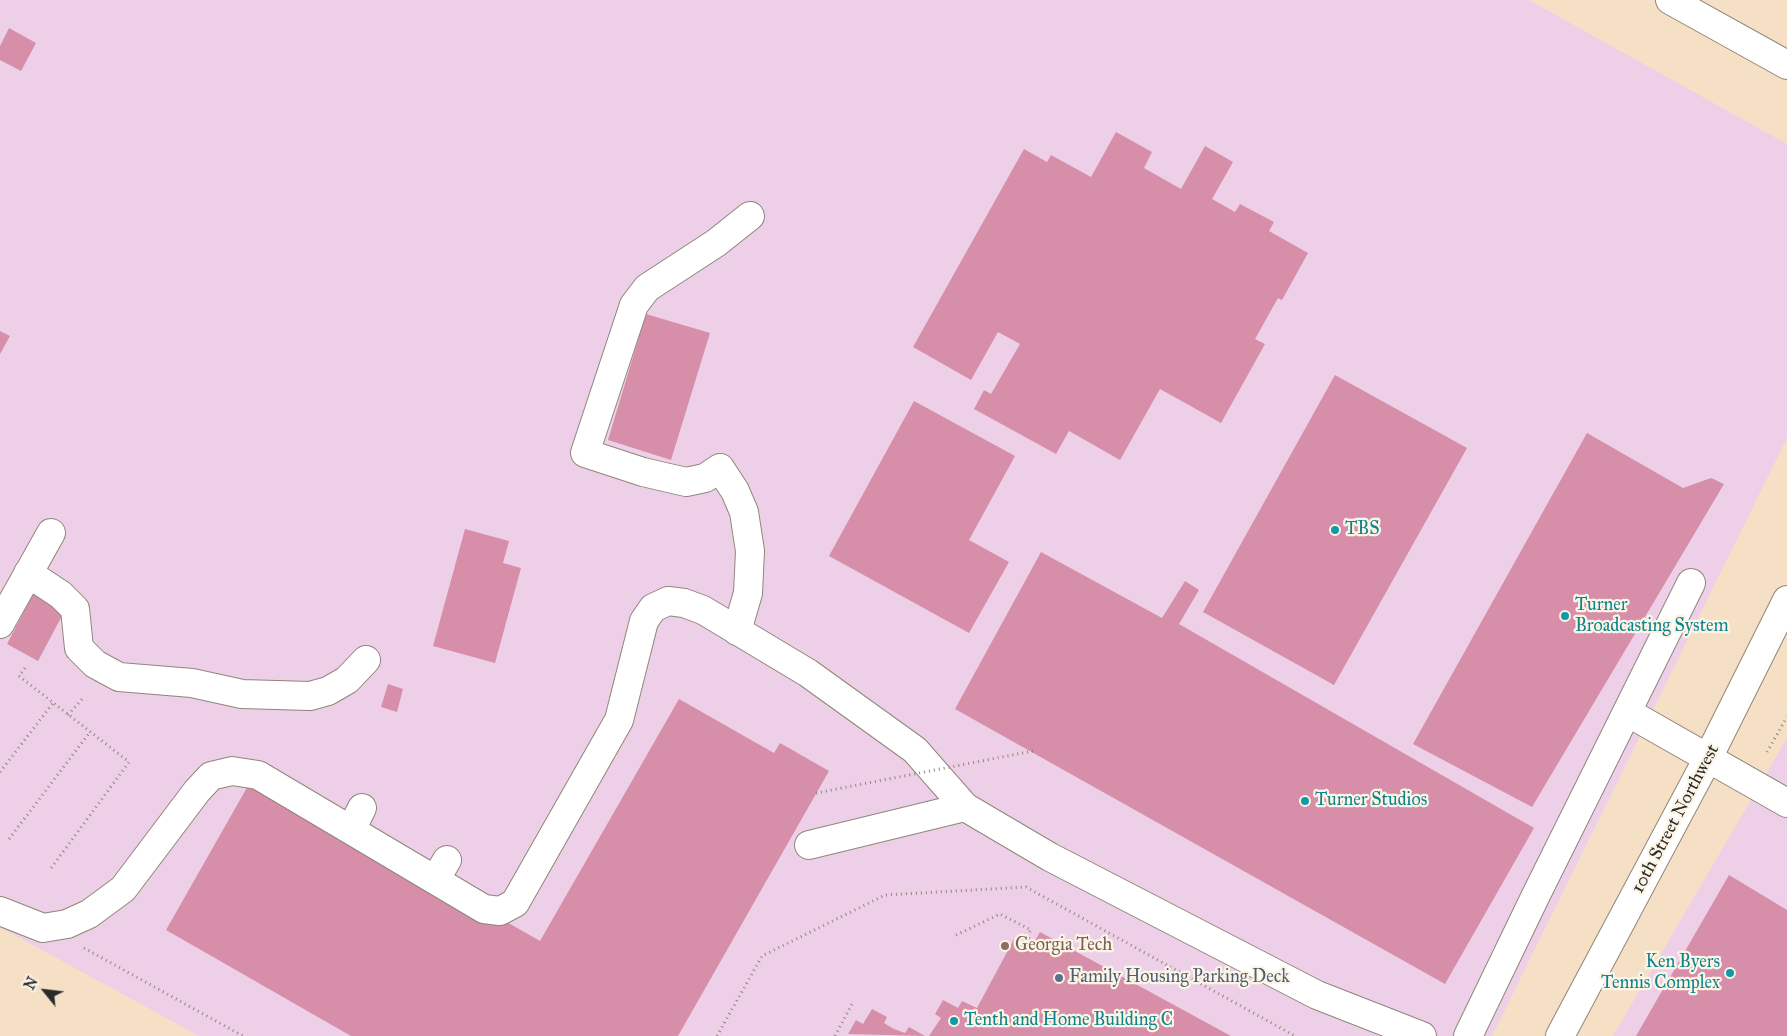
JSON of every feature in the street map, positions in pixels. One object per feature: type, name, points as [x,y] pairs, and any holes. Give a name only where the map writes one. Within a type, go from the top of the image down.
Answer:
[{"type":"main road","points":[[1670,0],[1787,65]]},
{"type":"main road","points":[[737,631],[748,593],[750,550],[744,512],[735,491],[720,468],[705,478],[686,482],[643,472],[585,453],[634,305],[647,288],[716,243],[750,216]]},
{"type":"main road","points":[[0,624],[51,533]]},
{"type":"main road","points":[[28,574],[61,595],[75,609],[79,648],[95,664],[119,677],[192,683],[242,694],[310,696],[328,692],[347,680],[366,660]]},
{"type":"main road","points":[[1468,1036],[1691,583]]},
{"type":"main road","name":"10th Street Northwest","points":[[1560,1036],[1708,758],[1787,600]]},
{"type":"main road","points":[[0,911],[43,928],[67,924],[89,914],[123,888],[206,781],[211,776],[232,771],[258,775],[356,819],[441,870],[484,909],[500,911],[515,903],[619,720],[644,622],[653,608],[668,601],[684,603],[703,610],[808,673],[915,750],[965,807],[1050,857],[1317,995],[1422,1036]]},
{"type":"main road","points":[[1627,712],[1787,804]]},
{"type":"main road","points":[[809,846],[965,807]]},
{"type":"path","points":[[25,668],[19,676],[129,762],[49,871]]},
{"type":"path","points":[[68,715],[84,697]]},
{"type":"path","points":[[0,772],[53,703]]},
{"type":"path","points":[[1767,752],[1787,717]]},
{"type":"path","points":[[9,839],[90,732]]},
{"type":"path","points":[[816,793],[1032,751]]},
{"type":"path","points":[[717,1036],[762,956],[885,895],[1026,887],[1296,1036]]},
{"type":"path","points":[[956,935],[1000,914],[1031,930],[1026,937],[1035,942]]},
{"type":"path","points":[[83,947],[243,1036]]},
{"type":"path","points":[[835,1036],[852,1004]]},
{"type":"shaded area","points":[[0,0],[1529,0],[1787,144],[1787,438],[1492,1036],[199,1036],[0,927]]},
{"type":"shaded area","name":"Ken Byers Tennis Complex","points":[[1787,738],[1787,1036],[1613,1036]]},
{"type":"building","points":[[9,28],[36,43],[21,71],[0,60],[0,46]]},
{"type":"building","points":[[1116,132],[1152,152],[1144,168],[1181,189],[1205,146],[1233,162],[1212,199],[1235,212],[1240,204],[1274,222],[1269,231],[1308,253],[1282,300],[1278,298],[1255,339],[1265,344],[1221,423],[1160,389],[1120,460],[1069,431],[1056,454],[974,409],[984,390],[991,394],[1020,344],[998,332],[971,380],[913,347],[1024,149],[1047,162],[1051,155],[1091,177]]},
{"type":"building","points":[[646,314],[710,333],[671,460],[608,440]]},
{"type":"building","points":[[0,331],[10,336],[0,354]]},
{"type":"building","name":"TBS","points":[[1335,375],[1467,448],[1334,685],[1203,612]]},
{"type":"building","points":[[914,401],[1015,456],[969,540],[1009,562],[969,633],[829,556]]},
{"type":"building","name":"Turner Broadcasting System","points":[[1587,433],[1683,488],[1711,478],[1724,484],[1532,807],[1413,744]]},
{"type":"building","points":[[465,529],[509,541],[503,563],[521,568],[495,663],[433,646]]},
{"type":"building","name":"Turner Studios","points":[[1041,552],[1162,618],[1185,581],[1199,590],[1179,624],[1534,828],[1445,984],[955,709]]},
{"type":"building","points":[[36,589],[63,614],[38,661],[7,644]]},
{"type":"building","points":[[388,684],[403,689],[397,712],[381,707]]},
{"type":"building","points":[[679,699],[774,753],[780,743],[829,771],[678,1036],[351,1036],[166,930],[253,777],[540,941]]},
{"type":"building","name":"Ken Byers Tennis Complex","points":[[1729,875],[1787,910],[1787,1036],[1636,1036]]},
{"type":"building","name":"Family Housing Parking Deck","points":[[1040,932],[1231,1036],[929,1036],[941,1018],[935,1014],[943,1000],[958,1008],[962,1001],[977,1008],[1014,939],[1031,948]]},
{"type":"building","name":"Tenth and Home Building C","points":[[872,1009],[887,1017],[884,1023],[894,1029],[905,1033],[909,1027],[925,1036],[848,1034],[856,1020],[863,1024]]},
{"type":"place","name":"TBS","points":[[1335,530]]},
{"type":"place","name":"Turner Broadcasting System","points":[[1565,616]]},
{"type":"place","name":"Turner Studios","points":[[1305,801]]},
{"type":"place","name":"Georgia Tech","points":[[1005,946]]},
{"type":"place","name":"Ken Byers Tennis Complex","points":[[1730,973]]},
{"type":"place","name":"Family Housing Parking Deck","points":[[1059,978]]},
{"type":"place","name":"Tenth and Home Building C","points":[[954,1021]]}]
